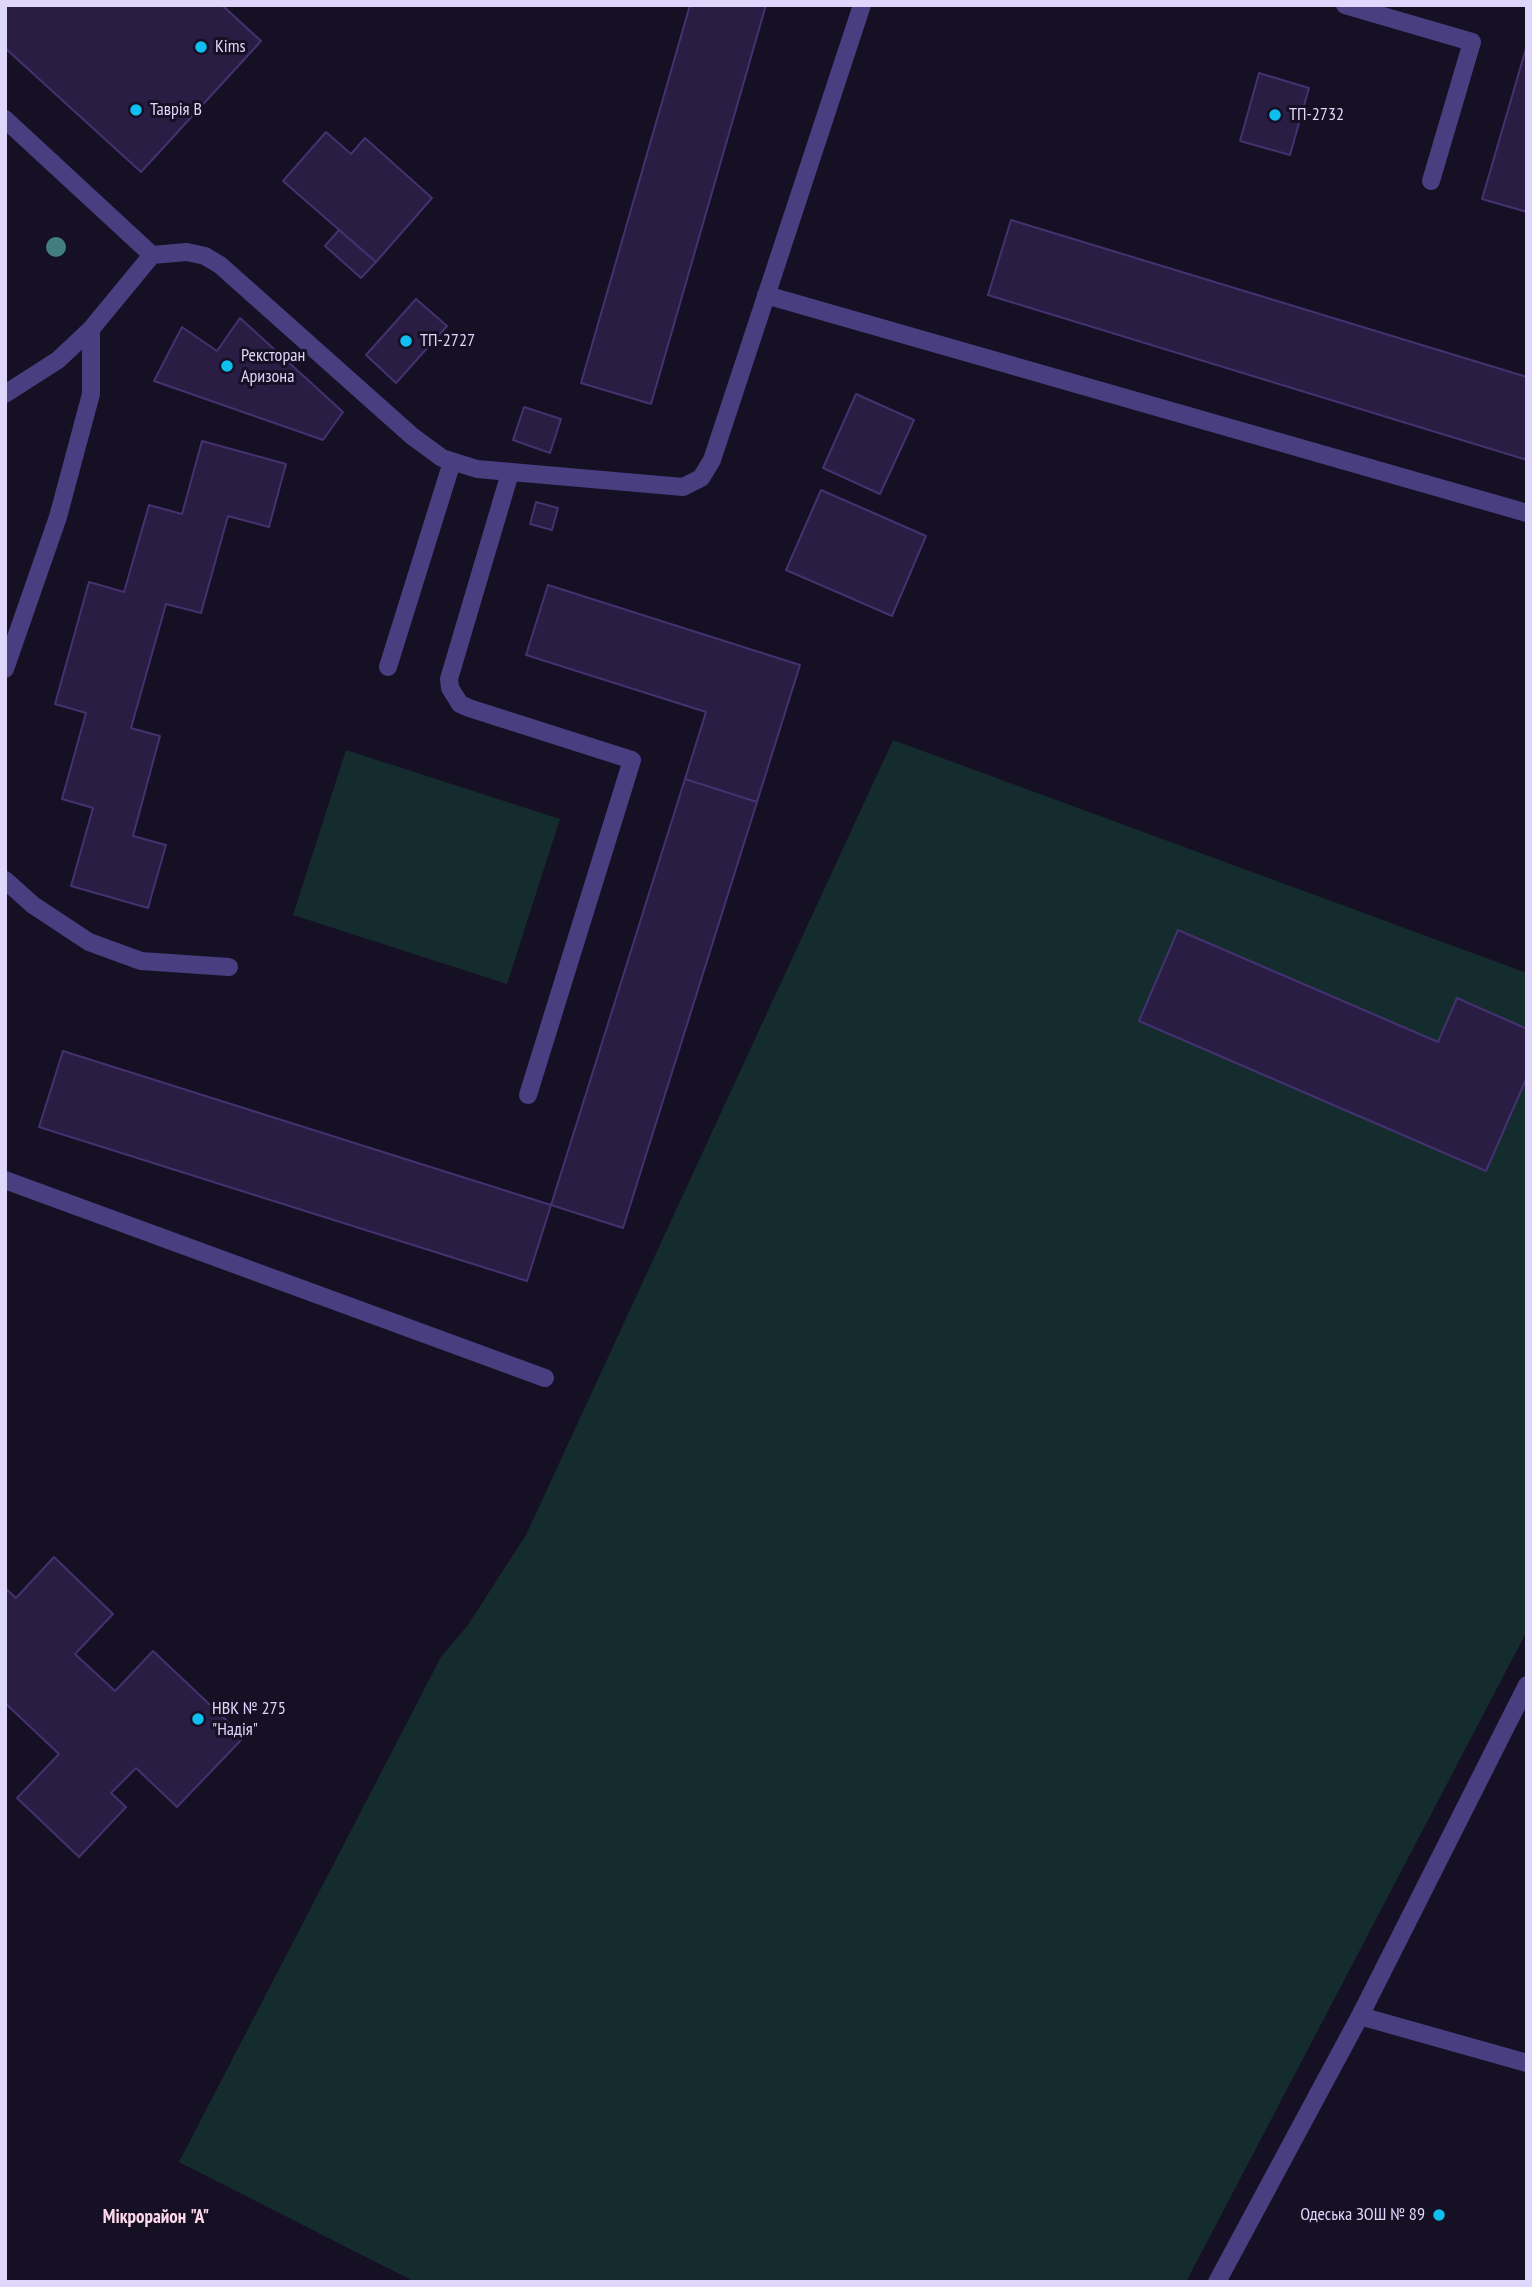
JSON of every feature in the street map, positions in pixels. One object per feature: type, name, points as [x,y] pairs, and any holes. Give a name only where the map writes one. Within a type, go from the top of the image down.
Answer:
[{"type":"lane","points":[[5,393],[58,360],[91,329],[152,255],[187,252],[205,256],[220,265],[431,452],[477,469],[683,487],[701,478],[712,460],[862,5]]},
{"type":"lane","points":[[1345,5],[1472,42],[1430,181]]},
{"type":"lane","points":[[5,119],[152,255]]},
{"type":"lane","points":[[766,295],[1527,513]]},
{"type":"lane","points":[[5,669],[58,517],[91,394],[91,329]]},
{"type":"lane","points":[[388,667],[453,462]]},
{"type":"lane","points":[[510,473],[449,679],[450,688],[460,704],[469,708],[632,760],[528,1095]]},
{"type":"lane","points":[[5,880],[33,905],[89,943],[141,961],[229,967]]},
{"type":"lane","points":[[5,1180],[545,1378]]},
{"type":"lane","points":[[1217,2282],[1360,2017],[1527,1685]]},
{"type":"lane","points":[[1360,2017],[1527,2063]]},
{"type":"green space","points":[[893,740],[1527,973],[1527,1631],[1186,2282],[415,2282],[179,2162],[441,1657],[468,1625],[526,1535]]},
{"type":"green space","points":[[346,750],[560,819],[507,984],[293,915]]},
{"type":"building","name":"Таврія В","points":[[5,5],[222,5],[261,41],[141,172],[5,48]]},
{"type":"building","points":[[690,5],[766,5],[651,404],[581,383]]},
{"type":"building","points":[[1527,45],[1527,212],[1482,199]]},
{"type":"building","name":"ТП-2732","points":[[1259,73],[1309,88],[1290,155],[1240,141]]},
{"type":"building","points":[[326,132],[351,154],[365,138],[432,198],[376,262],[283,181]]},
{"type":"building","points":[[1011,220],[1527,377],[1527,460],[988,295]]},
{"type":"building","points":[[339,230],[376,262],[361,278],[325,246]]},
{"type":"building","name":"ТП-2727","points":[[416,299],[447,326],[396,383],[366,355]]},
{"type":"building","name":"Рексторан Аризона","points":[[240,318],[343,412],[323,440],[154,381],[182,327],[217,351]]},
{"type":"building","points":[[856,394],[914,420],[880,494],[823,468]]},
{"type":"building","points":[[524,407],[561,419],[550,453],[513,440]]},
{"type":"building","points":[[202,441],[286,464],[269,527],[228,516],[201,613],[166,604],[131,728],[160,736],[133,836],[166,845],[148,908],[71,886],[93,808],[62,799],[86,713],[55,704],[89,582],[124,592],[149,505],[182,514]]},
{"type":"building","points":[[821,490],[926,536],[892,616],[786,570]]},
{"type":"building","points":[[536,502],[558,508],[552,530],[530,524]]},
{"type":"building","points":[[548,585],[800,665],[757,802],[685,779],[706,712],[526,655]]},
{"type":"building","points":[[685,779],[757,802],[623,1228],[551,1205]]},
{"type":"building","points":[[1178,930],[1438,1042],[1457,998],[1527,1029],[1527,1077],[1486,1171],[1139,1021]]},
{"type":"building","points":[[63,1051],[551,1205],[527,1281],[39,1127]]},
{"type":"building","points":[[54,1557],[113,1614],[75,1654],[115,1691],[153,1651],[244,1737],[177,1807],[136,1768],[111,1793],[126,1807],[79,1857],[17,1798],[59,1754],[5,1703],[5,1588],[16,1598]]},
{"type":"place","name":"Kims","points":[[201,47]]},
{"type":"place","name":"Таврія В","points":[[136,110]]},
{"type":"place","name":"ТП-2732","points":[[1275,115]]},
{"type":"place","name":"ТП-2727","points":[[406,341]]},
{"type":"place","name":"Рексторан Аризона","points":[[227,366]]},
{"type":"place","name":"НВК № 275 \"Надія\"","points":[[198,1719]]},
{"type":"place","name":"Одеська ЗОШ № 89","points":[[1439,2215]]},
{"type":"district","name":"Мікрорайон \"А\"","points":[[156,2218]]}]
